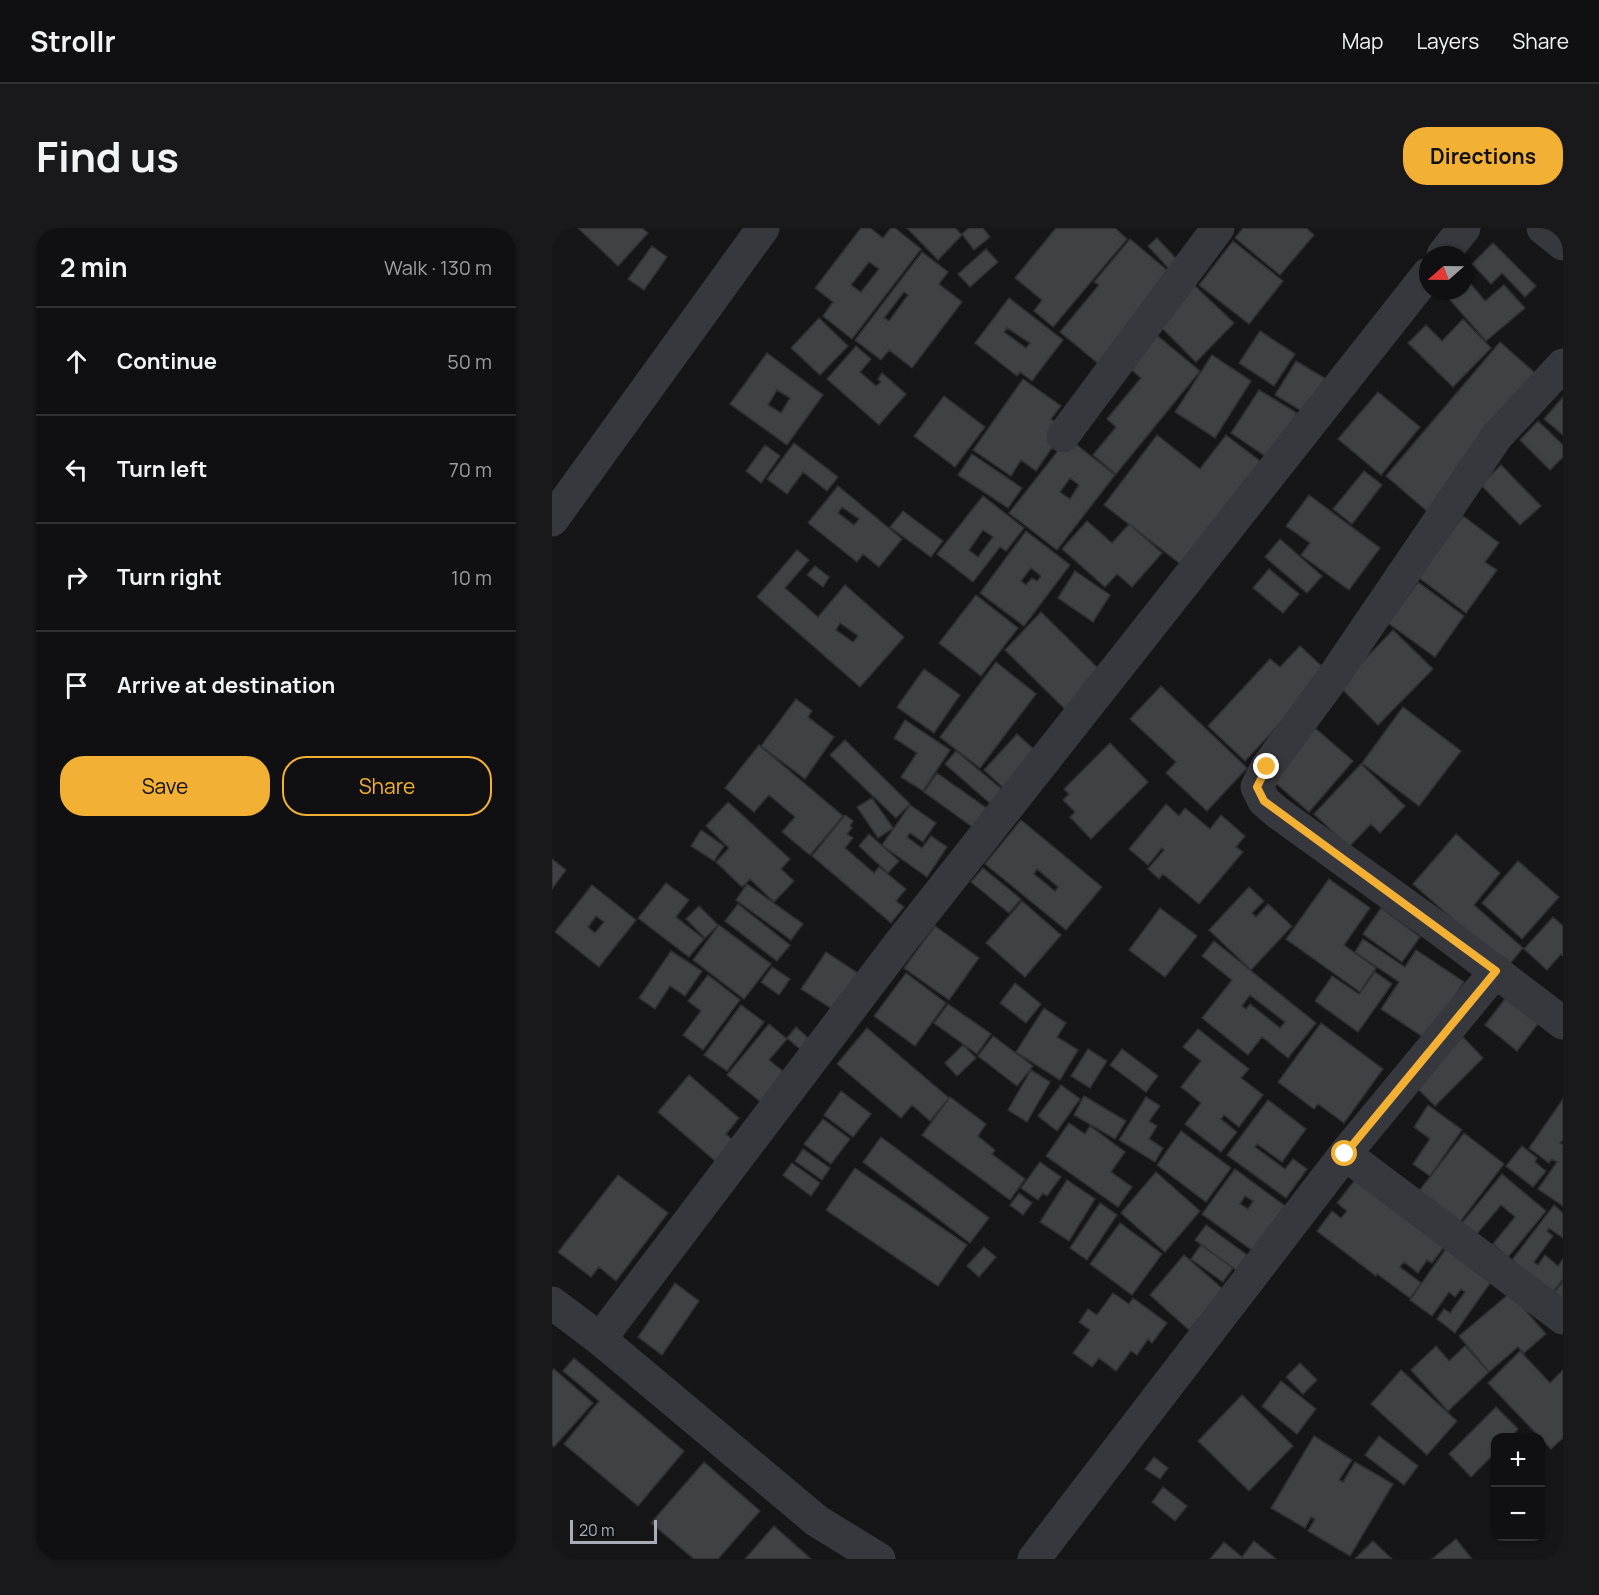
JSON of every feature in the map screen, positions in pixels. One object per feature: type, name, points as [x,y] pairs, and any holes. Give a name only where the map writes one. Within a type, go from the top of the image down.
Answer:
[{"type":"street","points":[[552,520],[763,228]]},
{"type":"street","points":[[1063,436],[1218,228]]},
{"type":"street","points":[[1450,246],[1464,228]]},
{"type":"street","points":[[1544,228],[1563,244]]},
{"type":"street","points":[[600,1339],[900,943],[1419,285]]},
{"type":"street","points":[[1563,365],[1497,436],[1329,683],[1267,767],[1257,787],[1264,801],[1278,813],[1446,934],[1563,1023]]},
{"type":"street","points":[[1034,1559],[1345,1154],[1496,971]]},
{"type":"street","points":[[1345,1154],[1563,1318]]},
{"type":"street","points":[[552,1304],[600,1339],[817,1521],[879,1559]]},
{"type":"building","points":[[578,228],[642,228],[648,233],[618,266]]},
{"type":"building","points":[[861,228],[870,228],[883,238],[891,228],[895,228],[921,249],[852,339],[823,316],[833,302],[815,288]],"holes":[[[869,262],[879,269],[861,292],[851,285]]]},
{"type":"building","points":[[907,228],[955,228],[962,235],[938,260]]},
{"type":"building","points":[[969,228],[983,228],[990,237],[974,250],[962,234]]},
{"type":"building","points":[[1056,228],[1115,228],[1127,239],[1053,327],[1034,311],[1042,300],[1015,278]]},
{"type":"building","points":[[1243,228],[1306,228],[1314,235],[1280,275],[1235,238]]},
{"type":"building","points":[[1157,238],[1180,263],[1171,271],[1148,246]]},
{"type":"building","points":[[1130,239],[1180,281],[1106,370],[1060,332],[1099,285],[1094,282]]},
{"type":"building","points":[[1233,241],[1283,281],[1249,324],[1199,285]]},
{"type":"building","points":[[1493,243],[1536,286],[1525,297],[1502,273],[1491,284],[1473,263]]},
{"type":"building","points":[[652,246],[667,257],[644,290],[628,279]]},
{"type":"building","points":[[986,249],[998,262],[970,287],[958,274]]},
{"type":"building","points":[[922,252],[948,272],[939,284],[962,302],[912,368],[889,350],[881,360],[855,340]],"holes":[[[904,292],[908,295],[889,321],[884,318]]]},
{"type":"building","points":[[1193,284],[1234,323],[1196,362],[1156,322]]},
{"type":"building","points":[[1504,285],[1525,308],[1486,341],[1450,300],[1473,300],[1473,287],[1485,301]]},
{"type":"building","points":[[1009,298],[1063,340],[1032,381],[1020,372],[1017,376],[975,343]],"holes":[[[1007,328],[1030,343],[1026,348],[1004,332]]]},
{"type":"building","points":[[819,318],[848,346],[820,375],[791,348]]},
{"type":"building","points":[[1463,319],[1491,348],[1453,387],[1408,343],[1426,325],[1442,341]]},
{"type":"building","points":[[1260,331],[1295,354],[1274,386],[1239,363]]},
{"type":"building","points":[[1154,333],[1200,371],[1116,474],[1093,455],[1116,427],[1107,419],[1141,378],[1127,366]]},
{"type":"building","points":[[1500,342],[1542,379],[1428,512],[1386,476]]},
{"type":"building","points":[[856,346],[871,359],[860,372],[876,386],[881,382],[878,379],[882,373],[906,394],[879,425],[827,379]]},
{"type":"building","points":[[767,353],[823,395],[787,445],[730,404]],"holes":[[[777,390],[790,398],[781,413],[768,405]]]},
{"type":"building","points":[[1212,355],[1251,381],[1215,438],[1175,412]]},
{"type":"building","points":[[1296,361],[1341,388],[1320,422],[1275,395]]},
{"type":"building","points":[[1023,379],[1061,406],[1051,419],[1065,429],[1036,471],[1021,460],[1011,476],[973,450]]},
{"type":"building","points":[[1259,390],[1297,413],[1268,458],[1231,433]]},
{"type":"building","points":[[1378,392],[1420,427],[1381,475],[1338,439]]},
{"type":"building","points":[[944,396],[985,427],[955,467],[914,436]]},
{"type":"building","points":[[1563,397],[1563,435],[1544,419]]},
{"type":"building","points":[[1538,421],[1563,445],[1563,457],[1550,470],[1520,440]]},
{"type":"building","points":[[1157,435],[1200,469],[1226,435],[1269,468],[1187,569],[1104,505]]},
{"type":"building","points":[[1068,438],[1115,475],[1057,550],[1009,513]],"holes":[[[1070,478],[1079,485],[1070,499],[1060,492]]]},
{"type":"building","points":[[794,443],[838,477],[827,491],[803,472],[787,494],[767,479]]},
{"type":"building","points":[[765,445],[780,456],[761,483],[746,471]]},
{"type":"building","points":[[972,454],[1022,488],[1008,508],[958,475]]},
{"type":"building","points":[[1501,465],[1541,506],[1520,525],[1481,485]]},
{"type":"building","points":[[1364,471],[1382,485],[1352,524],[1333,509]]},
{"type":"building","points":[[838,486],[902,539],[879,567],[863,554],[857,562],[808,523]],"holes":[[[842,507],[859,519],[854,525],[838,513]]]},
{"type":"building","points":[[1309,495],[1380,548],[1349,590],[1301,555],[1310,543],[1286,526]]},
{"type":"building","points":[[983,496],[1024,528],[1006,551],[1000,547],[973,582],[937,554]],"holes":[[[983,530],[993,537],[978,557],[969,550]]]},
{"type":"building","points":[[903,511],[943,541],[931,557],[890,527]]},
{"type":"building","points":[[1463,516],[1499,543],[1485,562],[1497,570],[1466,613],[1418,577]]},
{"type":"building","points":[[1087,521],[1112,543],[1129,524],[1162,553],[1132,587],[1117,574],[1105,587],[1062,549]]},
{"type":"building","points":[[1026,531],[1070,565],[1024,626],[980,593]],"holes":[[[1031,568],[1041,576],[1037,581],[1032,578],[1026,585],[1021,581]]]},
{"type":"building","points":[[1280,539],[1322,576],[1307,593],[1265,557]]},
{"type":"building","points":[[797,550],[809,560],[785,588],[818,617],[845,585],[904,637],[860,687],[757,597]],"holes":[[[840,623],[858,636],[853,642],[836,630]]]},
{"type":"building","points":[[815,566],[829,577],[823,587],[807,575]]},
{"type":"building","points":[[1269,569],[1299,594],[1283,613],[1253,588]]},
{"type":"building","points":[[1075,571],[1110,595],[1093,622],[1058,598]]},
{"type":"building","points":[[1418,582],[1464,616],[1435,657],[1388,623]]},
{"type":"building","points":[[976,595],[1018,628],[981,676],[939,643]]},
{"type":"building","points":[[1041,612],[1108,678],[1071,715],[1005,650]]},
{"type":"building","points":[[1393,630],[1433,669],[1378,725],[1339,686]]},
{"type":"building","points":[[1300,646],[1328,672],[1245,761],[1208,726],[1270,659],[1280,667]]},
{"type":"building","points":[[996,662],[1036,694],[980,768],[940,737]]},
{"type":"building","points":[[924,669],[960,695],[934,733],[897,707]]},
{"type":"building","points":[[1161,686],[1247,768],[1207,811],[1166,773],[1176,762],[1130,719]]},
{"type":"building","points":[[796,699],[812,711],[808,717],[834,737],[805,779],[761,746]]},
{"type":"building","points":[[1403,707],[1461,751],[1419,806],[1362,763]]},
{"type":"building","points":[[905,720],[950,750],[923,791],[901,777],[917,753],[894,738]]},
{"type":"building","points":[[1315,728],[1353,761],[1309,812],[1272,780]]},
{"type":"building","points":[[1017,734],[1039,754],[1007,791],[984,770]]},
{"type":"building","points":[[845,740],[910,804],[896,818],[830,755]]},
{"type":"building","points":[[1110,743],[1148,782],[1091,839],[1070,817],[1075,812],[1063,800],[1069,794],[1064,789]]},
{"type":"building","points":[[759,745],[843,816],[810,855],[782,832],[795,817],[769,795],[754,812],[725,788]]},
{"type":"building","points":[[956,751],[1004,791],[992,805],[945,764]]},
{"type":"building","points":[[1361,764],[1405,806],[1380,833],[1371,824],[1349,847],[1314,814]]},
{"type":"building","points":[[937,773],[992,812],[978,831],[924,792]]},
{"type":"building","points":[[872,798],[893,828],[878,838],[857,807]]},
{"type":"building","points":[[728,802],[790,859],[781,869],[794,881],[774,902],[750,879],[742,887],[716,862],[729,848],[706,826]]},
{"type":"building","points":[[1166,804],[1179,816],[1185,808],[1210,829],[1221,815],[1245,836],[1236,847],[1243,852],[1199,904],[1163,874],[1159,879],[1148,869],[1164,850],[1162,848],[1148,865],[1129,849]]},
{"type":"building","points":[[910,805],[936,823],[923,842],[910,833],[907,837],[922,848],[931,836],[947,847],[927,877],[882,845]]},
{"type":"building","points":[[845,815],[853,821],[850,826],[852,828],[847,834],[853,838],[845,848],[874,873],[879,867],[906,889],[896,901],[904,907],[891,923],[812,856]]},
{"type":"building","points":[[1021,820],[1102,887],[1066,930],[985,864]],"holes":[[[1037,869],[1058,887],[1055,891],[1034,874]]]},
{"type":"building","points":[[701,830],[724,846],[714,861],[691,846]]},
{"type":"building","points":[[869,834],[899,861],[888,873],[859,846]]},
{"type":"building","points":[[1456,834],[1500,873],[1474,905],[1523,948],[1507,967],[1413,884]]},
{"type":"building","points":[[552,859],[566,870],[552,889]]},
{"type":"building","points":[[1518,861],[1559,897],[1522,939],[1482,903]]},
{"type":"building","points":[[983,868],[1021,899],[1009,913],[971,882]]},
{"type":"building","points":[[1329,879],[1370,908],[1344,945],[1376,968],[1360,992],[1286,939]]},
{"type":"building","points":[[666,883],[689,900],[676,917],[704,939],[689,957],[638,918]]},
{"type":"building","points":[[747,884],[803,924],[791,940],[736,900]]},
{"type":"building","points":[[592,885],[636,920],[599,967],[555,932]],"holes":[[[596,916],[604,922],[595,933],[588,927]]]},
{"type":"building","points":[[1249,887],[1264,901],[1252,913],[1256,917],[1268,904],[1292,926],[1251,970],[1209,930]]},
{"type":"building","points":[[1022,901],[1061,935],[1025,977],[986,943]]},
{"type":"building","points":[[738,904],[790,945],[777,961],[725,921]]},
{"type":"building","points":[[699,906],[718,925],[705,938],[686,919]]},
{"type":"building","points":[[1160,908],[1197,936],[1165,977],[1129,950]]},
{"type":"building","points":[[1381,908],[1420,937],[1402,962],[1363,934]]},
{"type":"building","points":[[1553,917],[1563,926],[1563,956],[1561,954],[1547,970],[1524,949]]},
{"type":"building","points":[[719,925],[771,964],[744,999],[693,960]]},
{"type":"building","points":[[935,926],[979,958],[949,1000],[904,968]]},
{"type":"building","points":[[1363,939],[1405,967],[1416,950],[1464,982],[1426,1039],[1381,1009],[1399,982],[1355,952]]},
{"type":"building","points":[[1214,941],[1316,1023],[1288,1058],[1262,1037],[1248,1055],[1202,1018],[1232,980],[1202,956]],"holes":[[[1250,995],[1285,1022],[1280,1028],[1250,1004],[1246,1009],[1242,1006]]]},
{"type":"building","points":[[671,951],[702,971],[685,996],[670,986],[655,1009],[639,998]]},
{"type":"building","points":[[826,952],[859,974],[835,1011],[801,989]]},
{"type":"building","points":[[772,967],[790,979],[779,995],[761,982]]},
{"type":"building","points":[[1375,972],[1392,984],[1358,1032],[1315,1001],[1332,976],[1359,994]]},
{"type":"building","points":[[906,973],[946,1003],[915,1046],[874,1016]]},
{"type":"building","points":[[708,975],[740,1000],[703,1050],[683,1035],[701,1011],[688,1001]]},
{"type":"building","points":[[1015,983],[1041,1004],[1026,1023],[1000,1003]]},
{"type":"building","points":[[1508,995],[1541,1020],[1517,1051],[1485,1025]]},
{"type":"building","points":[[948,1004],[991,1034],[977,1054],[934,1023]]},
{"type":"building","points":[[741,1005],[764,1022],[727,1071],[704,1055]]},
{"type":"building","points":[[1044,1008],[1066,1023],[1057,1037],[1078,1050],[1060,1080],[1016,1052]]},
{"type":"building","points":[[1321,1023],[1383,1069],[1344,1123],[1318,1104],[1314,1109],[1278,1082]]},
{"type":"building","points":[[769,1024],[787,1039],[769,1060],[785,1073],[761,1102],[727,1075]]},
{"type":"building","points":[[796,1027],[815,1044],[806,1054],[787,1038]]},
{"type":"building","points":[[867,1028],[949,1098],[930,1121],[912,1105],[901,1118],[837,1064]]},
{"type":"building","points":[[1198,1029],[1249,1069],[1241,1078],[1263,1095],[1239,1127],[1224,1115],[1221,1119],[1237,1132],[1221,1152],[1185,1124],[1201,1103],[1181,1087],[1201,1061],[1183,1047]]},
{"type":"building","points":[[993,1036],[1033,1066],[1017,1086],[978,1056]]},
{"type":"building","points":[[1463,1037],[1483,1058],[1435,1106],[1414,1085]]},
{"type":"building","points":[[963,1045],[976,1058],[957,1076],[945,1063]]},
{"type":"building","points":[[1088,1049],[1107,1061],[1090,1088],[1071,1076]]},
{"type":"building","points":[[1122,1049],[1158,1076],[1146,1092],[1110,1065]]},
{"type":"building","points":[[1031,1070],[1050,1082],[1027,1122],[1008,1110]]},
{"type":"building","points":[[689,1075],[739,1118],[726,1134],[739,1146],[721,1166],[658,1112]]},
{"type":"building","points":[[1061,1085],[1080,1099],[1057,1131],[1038,1116]]},
{"type":"building","points":[[841,1091],[871,1114],[853,1137],[824,1115]]},
{"type":"building","points":[[1084,1096],[1126,1121],[1115,1139],[1074,1115]]},
{"type":"building","points":[[950,1097],[986,1124],[978,1136],[995,1150],[992,1154],[1025,1179],[1010,1200],[922,1135]]},
{"type":"building","points":[[1146,1097],[1160,1106],[1149,1121],[1157,1126],[1149,1139],[1163,1148],[1155,1162],[1119,1140]]},
{"type":"building","points":[[1563,1099],[1563,1140],[1560,1143],[1563,1145],[1563,1206],[1538,1189],[1557,1162],[1552,1159],[1549,1163],[1529,1148]]},
{"type":"building","points":[[1268,1100],[1306,1129],[1282,1162],[1257,1144],[1255,1147],[1285,1169],[1293,1159],[1307,1169],[1286,1198],[1227,1155]]},
{"type":"building","points":[[1428,1105],[1462,1130],[1430,1176],[1413,1164],[1430,1139],[1414,1127]]},
{"type":"building","points":[[823,1119],[850,1139],[831,1164],[804,1144]]},
{"type":"building","points":[[1069,1123],[1085,1134],[1090,1126],[1125,1152],[1111,1172],[1132,1187],[1118,1207],[1046,1156]]},
{"type":"building","points":[[1181,1131],[1231,1168],[1206,1202],[1157,1165]]},
{"type":"building","points":[[1464,1133],[1504,1164],[1460,1222],[1419,1191]]},
{"type":"building","points":[[881,1137],[989,1218],[970,1243],[863,1162]]},
{"type":"building","points":[[1522,1146],[1537,1158],[1535,1162],[1546,1171],[1533,1187],[1506,1166]]},
{"type":"building","points":[[803,1149],[830,1168],[822,1180],[795,1161]]},
{"type":"building","points":[[1040,1162],[1061,1177],[1047,1196],[1043,1193],[1038,1200],[1021,1188]]},
{"type":"building","points":[[792,1163],[820,1183],[811,1196],[783,1175]]},
{"type":"building","points":[[855,1168],[967,1245],[938,1286],[826,1210]]},
{"type":"building","points":[[1235,1169],[1285,1206],[1253,1251],[1202,1214]],"holes":[[[1245,1196],[1253,1201],[1248,1209],[1240,1204]]]},
{"type":"building","points":[[1156,1172],[1200,1211],[1165,1252],[1121,1213]]},
{"type":"building","points":[[1502,1174],[1546,1211],[1508,1257],[1493,1244],[1515,1217],[1501,1205],[1476,1235],[1462,1223]]},
{"type":"building","points":[[618,1175],[668,1213],[616,1281],[599,1267],[591,1277],[558,1252]]},
{"type":"building","points":[[1359,1175],[1447,1243],[1432,1263],[1427,1260],[1418,1273],[1404,1262],[1400,1267],[1421,1283],[1410,1298],[1377,1274],[1376,1276],[1317,1231],[1332,1211],[1341,1218],[1347,1211],[1337,1203]]},
{"type":"building","points":[[1067,1180],[1095,1199],[1069,1241],[1040,1222]]},
{"type":"building","points":[[1019,1193],[1032,1203],[1023,1215],[1010,1205]]},
{"type":"building","points":[[1100,1203],[1117,1215],[1087,1260],[1070,1248]]},
{"type":"building","points":[[1554,1205],[1563,1213],[1563,1238],[1549,1228],[1547,1231],[1553,1236],[1534,1262],[1538,1265],[1545,1255],[1558,1266],[1563,1259],[1563,1279],[1553,1292],[1512,1260]]},
{"type":"building","points":[[1120,1223],[1162,1254],[1132,1295],[1090,1264]]},
{"type":"building","points":[[1206,1225],[1247,1255],[1236,1270],[1195,1240]]},
{"type":"building","points":[[1201,1245],[1233,1268],[1223,1282],[1191,1259]]},
{"type":"building","points":[[984,1247],[996,1257],[979,1277],[967,1266]]},
{"type":"building","points":[[1447,1247],[1493,1279],[1455,1333],[1437,1319],[1444,1309],[1450,1313],[1465,1292],[1461,1289],[1455,1297],[1449,1292],[1432,1316],[1410,1300]]},
{"type":"building","points":[[1184,1255],[1224,1290],[1189,1330],[1150,1295]]},
{"type":"building","points":[[1563,1282],[1563,1304],[1552,1295]]},
{"type":"building","points":[[675,1283],[699,1301],[662,1355],[638,1337]]},
{"type":"building","points":[[1113,1293],[1129,1304],[1133,1298],[1167,1323],[1152,1343],[1148,1339],[1137,1355],[1131,1351],[1116,1371],[1099,1358],[1092,1367],[1073,1353],[1090,1330],[1079,1322],[1088,1309],[1097,1315]]},
{"type":"building","points":[[1510,1293],[1546,1334],[1524,1353],[1518,1347],[1489,1372],[1459,1336]]},
{"type":"building","points":[[1436,1346],[1449,1361],[1465,1346],[1489,1372],[1448,1411],[1411,1370]]},
{"type":"building","points":[[1520,1351],[1550,1383],[1563,1370],[1563,1438],[1551,1449],[1545,1443],[1545,1433],[1536,1433],[1488,1383]]},
{"type":"building","points":[[574,1358],[684,1451],[638,1506],[564,1444],[599,1401],[563,1371]]},
{"type":"building","points":[[1300,1363],[1317,1380],[1303,1394],[1286,1377]]},
{"type":"building","points":[[554,1369],[593,1403],[554,1447],[552,1445],[552,1371]]},
{"type":"building","points":[[1401,1370],[1457,1421],[1427,1455],[1371,1404]]},
{"type":"building","points":[[1281,1381],[1316,1409],[1297,1434],[1262,1406]]},
{"type":"building","points":[[1242,1395],[1293,1446],[1249,1491],[1198,1441]]},
{"type":"building","points":[[1496,1407],[1518,1429],[1514,1433],[1491,1433],[1491,1457],[1471,1477],[1449,1454]]},
{"type":"building","points":[[1314,1436],[1352,1460],[1339,1480],[1343,1482],[1355,1462],[1393,1484],[1350,1556],[1308,1531],[1315,1519],[1311,1517],[1305,1528],[1271,1508]]},
{"type":"building","points":[[1379,1436],[1418,1466],[1404,1485],[1365,1455]]},
{"type":"building","points":[[1154,1457],[1168,1468],[1160,1479],[1145,1469]]},
{"type":"building","points":[[704,1462],[760,1511],[718,1559],[694,1559],[651,1523]]},
{"type":"building","points":[[1163,1487],[1187,1506],[1175,1521],[1152,1502]]},
{"type":"building","points":[[774,1526],[811,1559],[745,1559]]},
{"type":"building","points":[[1456,1539],[1472,1559],[1432,1559]]},
{"type":"building","points":[[1254,1541],[1276,1559],[1210,1559],[1224,1542],[1242,1557]]},
{"type":"building","points":[[1373,1541],[1392,1559],[1355,1559]]},
{"type":"route","points":[[1267,767],[1257,787],[1264,801],[1496,971],[1345,1154]]}]
